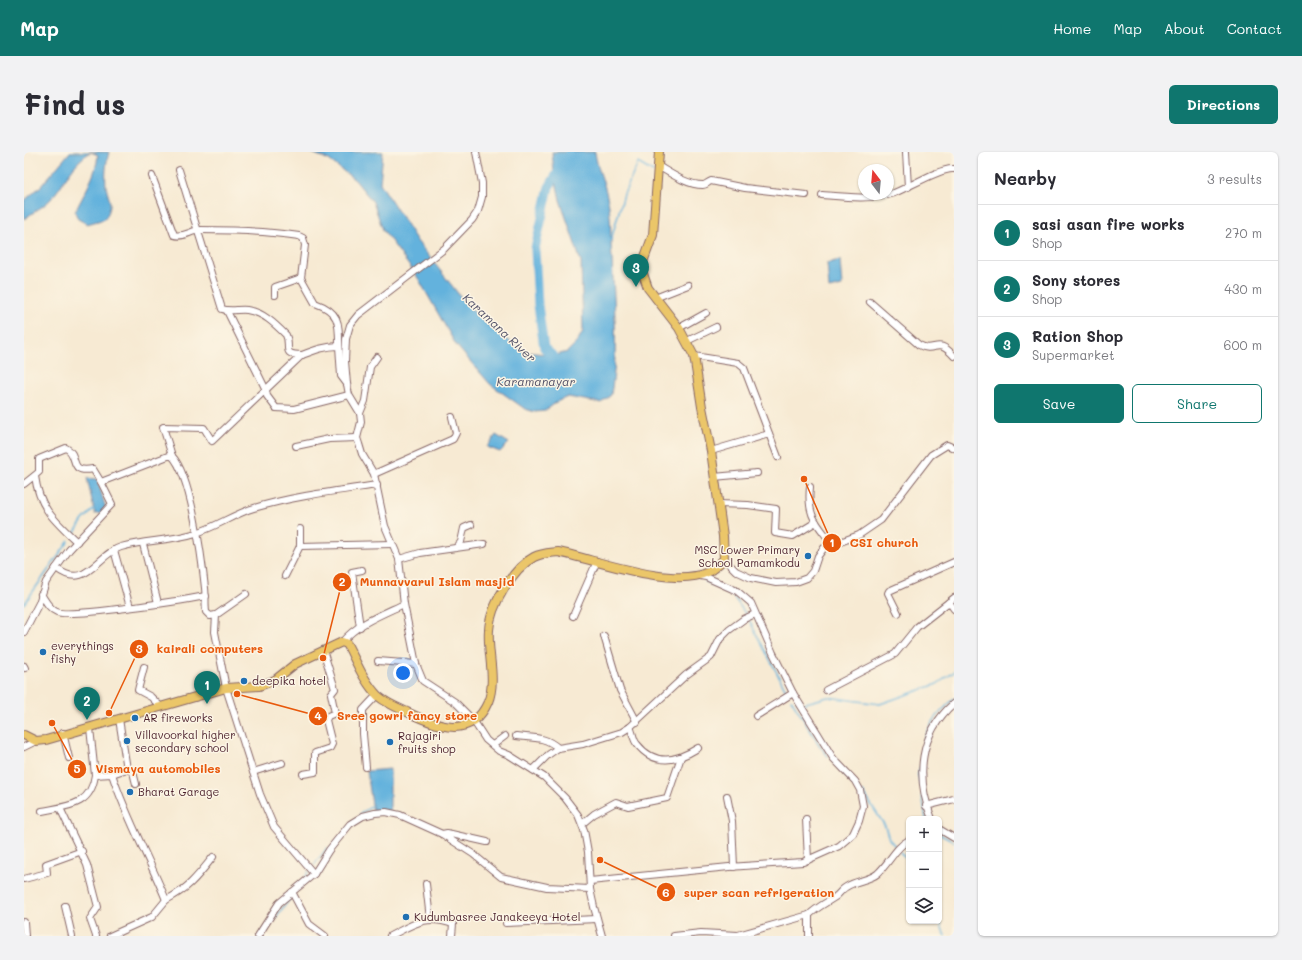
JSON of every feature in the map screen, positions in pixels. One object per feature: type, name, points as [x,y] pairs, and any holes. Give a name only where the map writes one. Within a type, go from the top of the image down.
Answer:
[{"type":"main road","points":[[24,735],[36,741],[90,728],[226,688],[259,686],[275,680],[295,664],[342,642],[347,644],[363,676],[377,694],[396,706],[430,723],[443,727],[457,727],[466,725],[473,720],[488,702],[490,692],[490,620],[500,596],[525,563],[544,554],[558,552],[656,575],[674,577],[694,576],[708,572],[718,566],[724,558],[723,536],[711,451],[702,408],[694,356],[679,328],[655,298],[646,284],[642,271],[644,257],[653,235],[659,152]]},
{"type":"street","points":[[476,152],[482,183],[482,197],[478,212],[444,249],[358,315],[350,325],[346,339],[345,361],[347,384],[349,395],[360,413],[361,422],[357,438],[362,454],[374,474],[386,526],[399,559],[404,604],[416,664],[423,681],[455,702],[473,720],[486,740],[498,751],[509,755],[544,778],[565,798],[578,815],[582,824],[588,852],[590,889],[602,936]]},
{"type":"street","points":[[906,152],[908,187]]},
{"type":"street","points":[[658,166],[678,177],[701,185],[705,185],[711,181],[745,188],[806,196]]},
{"type":"street","points":[[822,194],[862,198],[883,196],[908,187],[942,171],[954,168]]},
{"type":"street","points":[[179,170],[220,306],[227,311],[271,402],[276,408],[294,409],[349,395]]},
{"type":"street","points":[[152,176],[174,235],[182,236],[198,230],[258,231],[299,236],[303,238],[304,245],[301,278],[315,303],[324,306],[336,316],[339,323],[341,376],[347,384]]},
{"type":"street","points":[[275,295],[275,287],[301,278]]},
{"type":"street","points":[[655,298],[688,285]]},
{"type":"street","points":[[870,302],[919,345],[928,348],[942,345],[954,356]]},
{"type":"street","points":[[227,311],[247,310],[264,316],[286,335],[287,350],[295,355],[302,355],[322,348],[339,346]]},
{"type":"street","points":[[679,328],[706,313]]},
{"type":"street","points":[[687,341],[716,327]]},
{"type":"street","points":[[246,594],[216,615],[207,615],[206,596],[197,533],[182,471],[172,456],[163,427],[204,428],[212,441],[302,355]]},
{"type":"street","points":[[694,356],[738,363],[744,368],[778,457]]},
{"type":"street","points":[[360,413],[365,401],[370,367],[377,357]]},
{"type":"street","points":[[374,474],[446,444],[453,439],[456,433],[452,417]]},
{"type":"street","points":[[711,451],[769,434]]},
{"type":"street","points":[[296,446],[329,439],[357,438]]},
{"type":"street","points":[[724,558],[736,572],[751,578],[776,583],[796,582],[806,578],[813,571],[824,548],[859,535],[881,520],[931,456],[947,445],[954,448]]},
{"type":"street","points":[[24,484],[40,471],[39,459],[66,448],[70,450],[79,469],[93,469],[112,504],[77,542],[46,582],[39,603],[24,632]]},
{"type":"street","points":[[101,482],[172,456]]},
{"type":"street","points":[[714,477],[757,473]]},
{"type":"street","points":[[35,476],[42,501],[47,512],[77,542]]},
{"type":"street","points":[[56,568],[68,576],[82,574],[97,566],[114,550],[172,540],[197,533],[252,508],[277,502],[377,485]]},
{"type":"street","points":[[810,486],[808,504],[816,522],[833,545]]},
{"type":"street","points":[[718,504],[748,505],[776,509],[775,533],[793,536],[816,522]]},
{"type":"street","points":[[456,548],[461,542],[464,528],[471,525]]},
{"type":"street","points":[[285,576],[300,546],[300,529]]},
{"type":"street","points":[[143,544],[158,603]]},
{"type":"street","points":[[300,546],[392,544]]},
{"type":"street","points":[[399,559],[420,553],[484,544]]},
{"type":"street","points":[[114,550],[130,607]]},
{"type":"street","points":[[573,616],[596,561]]},
{"type":"street","points":[[898,612],[888,593],[889,591],[954,562]]},
{"type":"street","points":[[360,626],[352,572],[362,570]]},
{"type":"street","points":[[590,881],[803,862],[839,846],[853,834],[859,821],[862,806],[857,786],[833,758],[794,693],[750,604],[737,590],[706,577],[694,576]]},
{"type":"street","points":[[41,594],[50,608],[60,614],[130,607],[206,596]]},
{"type":"street","points":[[826,690],[895,654],[917,627],[952,600],[954,609]]},
{"type":"street","points":[[342,642],[349,634],[360,626],[404,604]]},
{"type":"street","points":[[533,770],[548,755],[558,748],[584,744],[622,732],[630,727],[686,675],[711,657],[720,639],[729,630],[744,619],[755,614]]},
{"type":"street","points":[[216,615],[215,632],[226,688],[253,772],[274,827],[314,874]]},
{"type":"street","points":[[604,636],[620,690],[637,722]]},
{"type":"street","points":[[302,774],[315,772],[315,753],[330,748],[332,744],[326,720],[328,716],[335,713],[331,694],[335,689],[323,650]]},
{"type":"street","points":[[378,661],[416,664]]},
{"type":"street","points":[[144,667],[138,690],[151,697],[161,707]]},
{"type":"street","points":[[756,716],[794,693]]},
{"type":"street","points":[[366,766],[363,734],[363,710],[377,694]]},
{"type":"street","points":[[931,816],[926,806],[922,774],[925,744],[942,714],[954,703]]},
{"type":"street","points":[[119,719],[127,769]]},
{"type":"street","points":[[630,727],[636,744],[648,754],[663,761],[681,757],[698,748]]},
{"type":"street","points":[[42,811],[60,808],[82,801],[88,796],[95,774],[90,728]]},
{"type":"street","points":[[63,734],[69,758]]},
{"type":"street","points":[[493,745],[505,736]]},
{"type":"street","points":[[516,736],[537,737],[552,742],[558,748]]},
{"type":"street","points":[[24,747],[36,741]]},
{"type":"street","points":[[582,824],[594,814],[616,802],[628,806],[667,798],[681,757]]},
{"type":"street","points":[[253,772],[282,763]]},
{"type":"street","points":[[95,774],[112,774],[127,769],[133,772],[136,784]]},
{"type":"street","points":[[112,774],[122,804],[145,850],[166,900]]},
{"type":"street","points":[[727,796],[732,821],[734,867]]},
{"type":"street","points":[[926,806],[954,798]]},
{"type":"street","points":[[60,808],[82,852],[91,876],[98,907],[90,919],[96,936]]},
{"type":"street","points":[[258,936],[268,923],[279,903],[294,894],[314,874],[329,850],[350,824],[363,816],[375,813],[386,812],[400,815],[442,834],[473,854],[501,878],[547,888],[590,889]]},
{"type":"street","points":[[806,819],[808,860]]},
{"type":"street","points":[[942,832],[954,838]]},
{"type":"street","points":[[442,834],[447,833],[487,842]]},
{"type":"street","points":[[674,936],[701,933],[738,936],[810,914],[818,907],[836,896],[845,887],[856,882],[870,879],[878,873],[895,851],[906,842]]},
{"type":"street","points":[[24,879],[47,873],[46,864],[82,852]]},
{"type":"street","points":[[110,936],[152,917],[166,900],[183,891],[196,878],[213,856]]},
{"type":"street","points":[[426,884],[430,919]]},
{"type":"street","points":[[294,894],[309,924],[325,936]]},
{"type":"street","points":[[65,906],[72,936]]},
{"type":"street","points":[[809,936],[810,914]]},
{"type":"street","points":[[390,936],[412,925],[430,919],[439,919],[453,924],[452,936]]},
{"type":"street","points":[[506,923],[597,919]]},
{"type":"street","points":[[24,922],[25,936]]},
{"type":"water","points":[[70,152],[91,152],[84,156],[73,168],[50,200],[24,219],[24,201],[41,186]]},
{"type":"water","points":[[91,152],[109,152],[106,165],[106,186],[110,206],[105,219],[87,224],[78,219],[75,212],[89,184],[97,163],[98,155]]},
{"type":"water","name":"Karamanayar","points":[[310,152],[383,152],[380,183],[417,241],[464,301],[481,319],[525,352],[556,355],[567,352],[577,342],[583,331],[581,262],[560,200],[554,172],[552,152],[595,152],[597,164],[609,203],[615,309],[615,361],[611,395],[601,403],[568,397],[558,401],[545,411],[535,412],[525,409],[490,384],[456,345],[418,278],[383,230],[373,202],[355,180],[329,160]]},
{"type":"water","points":[[840,260],[842,286],[829,289],[827,263]]},
{"type":"water","points":[[496,435],[509,443],[500,452],[487,447]]},
{"type":"water","points":[[87,478],[97,479],[107,512],[95,514]]},
{"type":"water","points":[[390,769],[390,811],[373,811],[367,771]]},
{"type":"waterway","points":[[560,362],[544,348],[538,305],[535,249],[549,187],[570,152]]},
{"type":"waterway","points":[[611,240],[624,194],[638,163],[653,172]]},
{"type":"waterway","points":[[74,534],[83,520],[94,509]]},
{"type":"waterway","points":[[24,604],[69,541]]},
{"type":"waterway","points":[[705,581],[733,596],[747,616]]},
{"type":"waterway","points":[[749,620],[787,692]]},
{"type":"waterway","points":[[802,704],[828,697],[880,704],[937,684],[954,672]]},
{"type":"waterway","points":[[791,699],[820,746],[828,756]]},
{"type":"waterway","points":[[922,750],[929,728],[942,710],[954,699]]},
{"type":"waterway","points":[[920,767],[918,775],[921,787]]},
{"type":"waterway","points":[[844,774],[855,786]]},
{"type":"waterway","points":[[863,792],[885,826],[889,839],[895,846]]},
{"type":"waterway","points":[[922,795],[926,816]]},
{"type":"waterway","points":[[360,814],[372,806]]},
{"type":"waterway","points":[[942,836],[954,842]]},
{"type":"waterway","points":[[314,865],[327,848]]},
{"type":"waterway","points":[[900,852],[906,859]]},
{"type":"waterway","points":[[305,878],[309,871]]},
{"type":"waterway","points":[[263,934],[292,896]]},
{"type":"waterway","points":[[940,924],[945,936]]},
{"type":"place","name":"Ration Shop","points":[[636,287]]},
{"type":"place","name":"CSI church","points":[[804,479]]},
{"type":"place","name":"MSC Lower Primary School Pamamkodu","points":[[808,556]]},
{"type":"place","name":"everythings fishy","points":[[43,652]]},
{"type":"place","name":"Munnavvarul Islam masjid","points":[[323,658]]},
{"type":"place","name":"deepika hotel","points":[[244,681]]},
{"type":"place","name":"Sree gowri fancy store","points":[[237,694]]},
{"type":"place","name":"sasi asan fire works","points":[[207,704]]},
{"type":"place","name":"kairali computers","points":[[109,713]]},
{"type":"place","name":"AR fireworks","points":[[135,718]]},
{"type":"place","name":"Sony stores","points":[[87,720]]},
{"type":"place","name":"Vismaya automobiles","points":[[52,723]]},
{"type":"place","name":"Villavoorkal higher secondary school","points":[[127,741]]},
{"type":"place","name":"Rajagiri fruits shop","points":[[390,742]]},
{"type":"place","name":"Bharat Garage","points":[[130,792]]},
{"type":"place","name":"super scan refrigeration","points":[[600,860]]},
{"type":"place","name":"Kudumbasree Janakeeya Hotel","points":[[406,917]]},
{"type":"water label","name":"Karamana River","points":[[499,328]]}]
